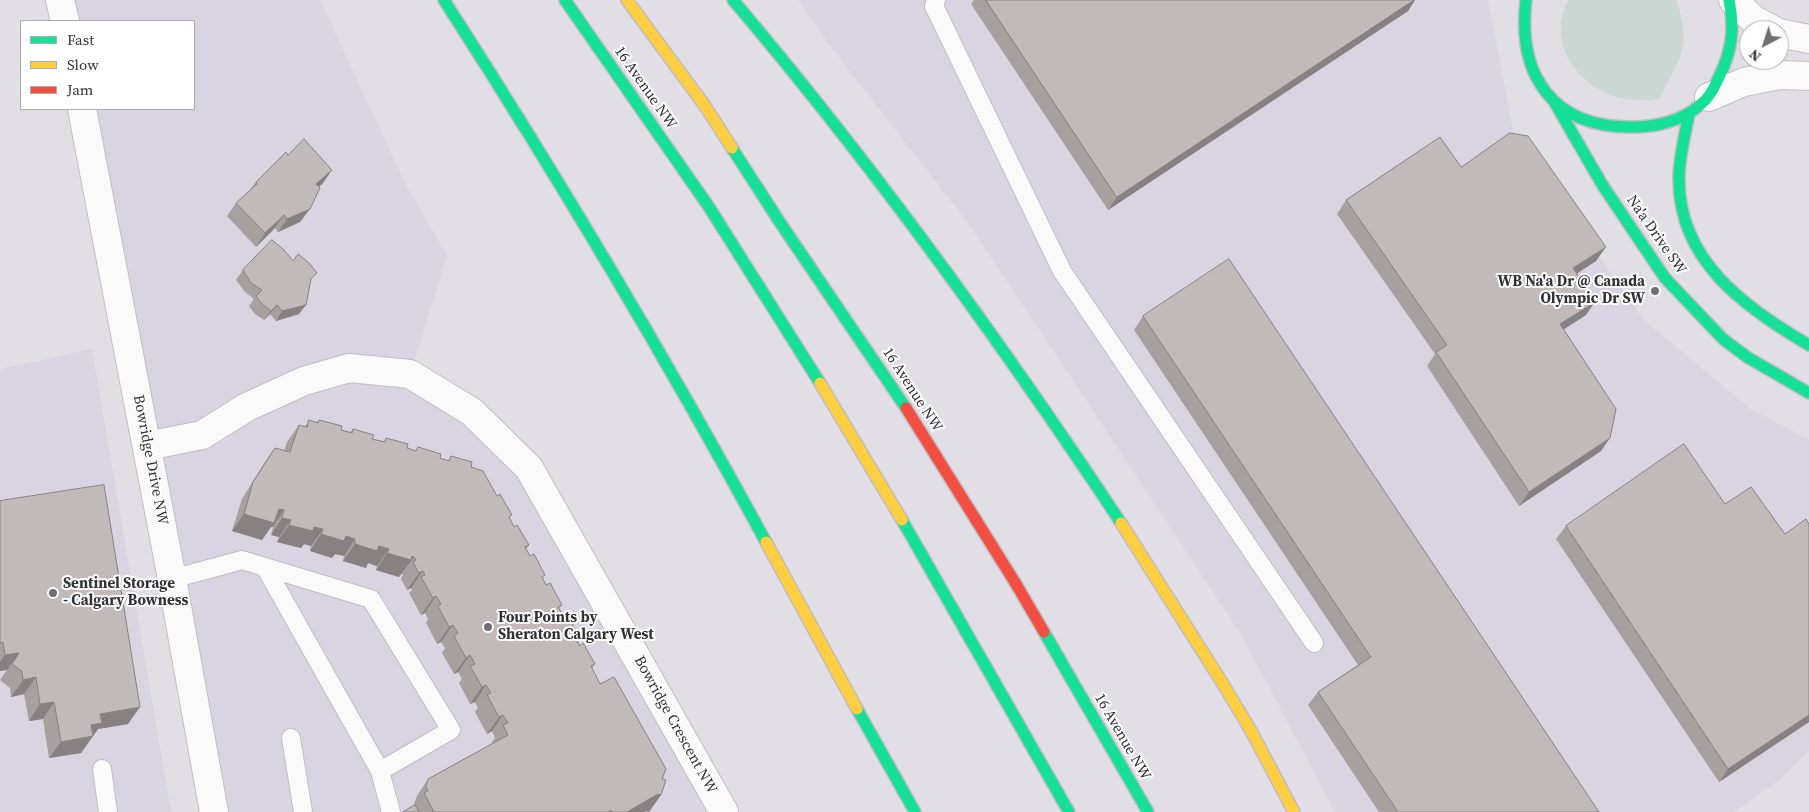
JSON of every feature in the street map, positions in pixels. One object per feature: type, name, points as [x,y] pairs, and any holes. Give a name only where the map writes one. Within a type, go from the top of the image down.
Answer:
[{"type":"main road","points":[[444,0],[523,124],[707,434],[820,643],[915,812]]},
{"type":"main road","name":"16 Avenue NW","points":[[566,0],[668,146],[759,284],[825,392],[973,644],[1069,812]]},
{"type":"main road","name":"16 Avenue NW","points":[[627,0],[705,106],[781,224],[918,426],[1016,584],[1148,812]]},
{"type":"main road","points":[[733,0],[826,112],[944,269],[1127,530],[1250,730],[1294,812]]},
{"type":"main road","name":"Na'a Drive SW","points":[[1526,0],[1523,16],[1523,36],[1533,71],[1555,103],[1603,186],[1665,278],[1723,339],[1747,357],[1809,393]]},
{"type":"main road","points":[[1555,103],[1588,120],[1606,125],[1625,127],[1647,126],[1668,122],[1688,114],[1709,97],[1727,63],[1734,27],[1731,0]]},
{"type":"main road","name":"Na'a Drive SW","points":[[1688,114],[1679,178],[1684,223],[1707,265],[1747,304],[1778,328],[1809,345]]},
{"type":"street","points":[[60,0],[65,20]]},
{"type":"street","points":[[1731,0],[1754,20]]},
{"type":"street","points":[[1789,35],[1809,39]]},
{"type":"street","points":[[1709,97],[1744,82],[1780,75],[1809,76]]},
{"type":"street","name":"Bowridge Drive NW","points":[[82,110],[172,579],[214,812]]},
{"type":"street","name":"Bowridge Crescent NW","points":[[147,446],[202,435],[247,407],[304,380],[349,368],[410,374],[472,412],[529,468],[722,811]]},
{"type":"lane","points":[[936,0],[934,6],[1062,271],[1314,643]]},
{"type":"lane","points":[[172,579],[242,560],[371,599],[451,730],[380,771]]},
{"type":"lane","points":[[265,566],[380,771],[391,812]]},
{"type":"lane","points":[[291,738],[303,812]]},
{"type":"lane","points":[[102,769],[108,812]]},
{"type":"shaded area","points":[[60,0],[320,0],[406,185],[447,256],[410,374],[529,468],[723,812],[214,812],[82,110],[195,110],[195,20],[65,20]]},
{"type":"shaded area","points":[[798,0],[1488,0],[1514,135],[1644,320],[1751,409],[1809,440],[1809,750],[1777,782],[1734,812],[1335,812],[1241,634],[969,224],[830,46]]},
{"type":"shaded area","points":[[1568,0],[1676,0],[1683,27],[1683,47],[1659,99],[1637,100],[1616,97],[1601,91],[1577,71],[1563,45],[1561,31],[1562,15]]},
{"type":"shaded area","points":[[92,349],[171,812],[0,812],[0,369]]},
{"type":"building","points":[[986,0],[1414,0],[1117,197]]},
{"type":"building","points":[[1510,133],[1528,136],[1606,247],[1573,268],[1595,302],[1560,324],[1616,409],[1610,438],[1529,492],[1436,352],[1447,345],[1346,200],[1440,137],[1461,167]]},
{"type":"building","points":[[304,139],[332,170],[316,184],[320,188],[310,209],[287,219],[284,215],[265,233],[236,203],[257,184],[256,182],[286,152],[288,155]]},
{"type":"building","points":[[272,240],[293,261],[298,254],[317,273],[311,279],[306,305],[282,311],[277,305],[271,311],[256,296],[262,290],[251,283],[243,270]]},
{"type":"building","points":[[1229,259],[1599,812],[1398,812],[1318,692],[1371,657],[1143,316]]},
{"type":"building","name":"Four Points by Sheraton Calgary West","points":[[309,420],[318,423],[319,420],[342,426],[341,430],[352,433],[353,429],[374,435],[372,439],[385,442],[386,438],[408,444],[407,448],[416,451],[418,447],[441,454],[440,458],[449,461],[451,456],[472,462],[471,467],[483,471],[497,496],[500,494],[512,515],[509,517],[514,527],[517,525],[529,545],[525,547],[530,556],[534,554],[545,575],[542,577],[546,585],[550,583],[562,605],[558,607],[563,615],[566,613],[578,634],[574,636],[580,646],[583,643],[595,664],[591,666],[600,684],[614,677],[666,769],[662,779],[666,780],[661,795],[658,794],[627,812],[612,812],[611,810],[608,812],[434,812],[424,793],[428,791],[426,787],[428,779],[508,735],[503,725],[508,723],[503,715],[499,717],[487,695],[491,693],[486,685],[482,687],[470,666],[475,664],[470,655],[466,658],[454,636],[458,633],[453,625],[449,627],[438,606],[441,604],[436,596],[433,598],[421,577],[425,575],[423,571],[419,573],[413,562],[416,560],[414,557],[412,556],[411,560],[387,553],[389,549],[379,546],[377,551],[355,544],[355,539],[346,536],[344,541],[321,534],[323,529],[314,527],[313,531],[289,525],[291,520],[282,518],[284,510],[279,509],[274,523],[244,514],[253,482],[275,448],[290,452],[299,425],[307,427]]},
{"type":"building","points":[[1684,444],[1725,504],[1751,487],[1785,534],[1806,519],[1809,524],[1809,715],[1728,769],[1566,526]]},
{"type":"building","name":"Sentinel Storage - Calgary Bowness","points":[[104,485],[140,707],[100,714],[102,723],[91,725],[93,736],[61,742],[54,702],[40,704],[36,677],[23,680],[22,671],[12,664],[19,653],[5,655],[3,642],[0,643],[0,501]]},
{"type":"building","points":[[415,805],[419,812],[403,812]]},
{"type":"traffic: fast","points":[[444,0],[610,268],[690,405],[766,542]]},
{"type":"traffic: fast","points":[[565,0],[709,207],[820,383]]},
{"type":"traffic: fast","points":[[733,0],[836,126],[935,256],[1030,388],[1121,523]]},
{"type":"traffic: fast","points":[[1526,0],[1525,27],[1528,52],[1535,74],[1546,92],[1562,107],[1581,118],[1605,125],[1633,127],[1651,126],[1677,119],[1693,111],[1709,96],[1727,58],[1729,49],[1732,30],[1729,0]]},
{"type":"traffic: fast","points":[[1555,103],[1603,186],[1665,278],[1723,339],[1747,357],[1809,393]]},
{"type":"traffic: fast","points":[[1689,114],[1681,154],[1679,178],[1682,207],[1690,233],[1703,257],[1739,298],[1785,331],[1809,345]]},
{"type":"traffic: fast","points":[[732,148],[781,224],[906,408]]},
{"type":"traffic: fast","points":[[902,520],[1069,812]]},
{"type":"traffic: fast","points":[[1044,632],[1148,812]]},
{"type":"traffic: fast","points":[[857,709],[915,812]]},
{"type":"traffic: slow","points":[[627,0],[705,106],[732,148]]},
{"type":"traffic: slow","points":[[820,383],[902,520]]},
{"type":"traffic: slow","points":[[1121,523],[1250,729],[1294,812]]},
{"type":"traffic: slow","points":[[766,542],[857,709]]},
{"type":"traffic: jam","points":[[906,408],[1044,632]]},
{"type":"place","name":"WB Na'a Dr @ Canada Olympic Dr SW","points":[[1655,291]]},
{"type":"place","name":"Sentinel Storage - Calgary Bowness","points":[[53,593]]},
{"type":"place","name":"Four Points by Sheraton Calgary West","points":[[488,627]]}]
